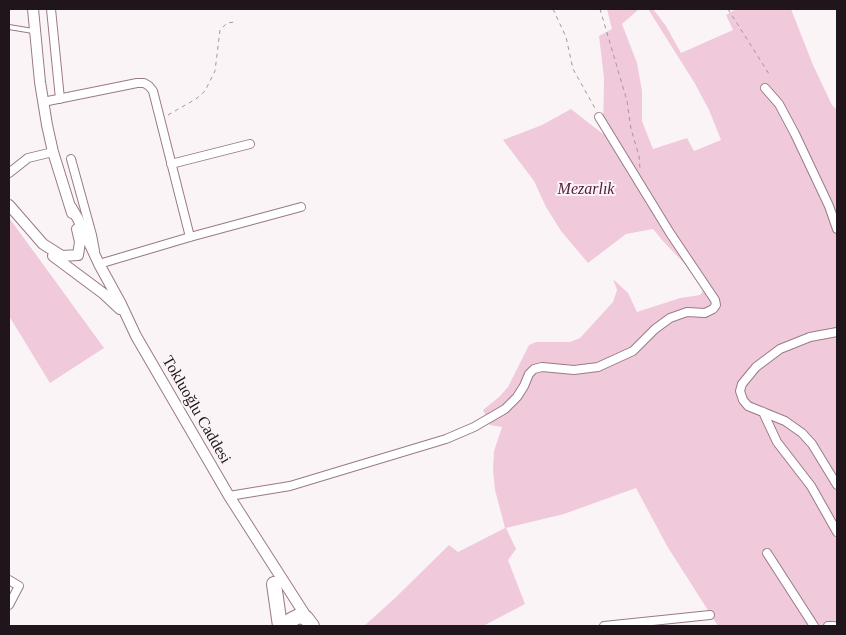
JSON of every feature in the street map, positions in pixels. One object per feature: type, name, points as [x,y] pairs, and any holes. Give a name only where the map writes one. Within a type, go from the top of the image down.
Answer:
[{"type":"highway","points":[[274,584],[285,626]]},
{"type":"highway","points":[[285,626],[299,616],[306,618],[311,625]]},
{"type":"street","name":"Tokluoğlu Caddesi","points":[[33,9],[43,102],[53,152],[80,239],[75,262],[77,274]]},
{"type":"street","points":[[51,9],[60,99]]},
{"type":"street","points":[[43,102],[137,83],[144,83],[150,86],[153,91],[190,237]]},
{"type":"street","points":[[766,88],[778,104],[795,134],[829,206],[837,229]]},
{"type":"street","points":[[229,496],[290,486],[446,439],[474,428],[506,409],[517,397],[529,374],[534,369],[574,370],[604,365],[633,351],[655,329],[670,318],[687,312],[706,313],[713,310],[716,305],[715,300],[670,233],[599,117]]},
{"type":"street","points":[[171,164],[250,144]]},
{"type":"street","points":[[9,173],[28,158],[53,152]]},
{"type":"street","points":[[71,159],[96,249],[96,271],[92,274],[77,274]]},
{"type":"street","name":"Tokluoğlu Caddesi","points":[[71,207],[78,218],[96,260],[121,304],[140,344],[229,496],[311,625]]},
{"type":"street","points":[[43,244],[62,256],[78,255],[96,260],[302,207]]},
{"type":"street","points":[[10,208],[49,253],[104,294],[125,314]]},
{"type":"street","points":[[837,332],[800,340],[780,350],[756,367],[742,384],[740,394],[748,406],[785,421],[802,433],[815,449],[837,485]]},
{"type":"street","points":[[764,412],[777,442],[811,486],[837,532]]},
{"type":"street","points":[[262,548],[274,584]]},
{"type":"street","points":[[767,553],[814,626]]},
{"type":"street","points":[[9,580],[19,586],[9,605]]},
{"type":"street","points":[[604,626],[710,615]]},
{"type":"street","points":[[828,626],[834,626]]},
{"type":"lane","points":[[9,27],[35,31]]},
{"type":"path","points":[[553,9],[566,37],[573,69],[599,117]]},
{"type":"path","points":[[600,9],[616,57],[627,101],[631,129],[638,146],[639,182]]},
{"type":"path","points":[[728,9],[768,74]]},
{"type":"path","points":[[160,119],[196,99],[205,91],[215,71],[220,30],[227,23],[235,22]]},
{"type":"green space","name":"Mezarlık","points":[[607,9],[639,9],[622,24],[637,63],[642,91],[642,121],[653,149],[687,138],[694,151],[721,140],[709,110],[694,82],[648,9],[653,9],[666,26],[681,53],[733,30],[726,15],[736,9],[791,9],[813,65],[832,105],[837,110],[837,626],[718,626],[667,546],[636,488],[564,514],[506,528],[516,549],[508,560],[525,604],[483,626],[364,626],[449,545],[458,552],[505,528],[495,490],[493,470],[494,451],[502,427],[490,425],[483,410],[508,387],[529,345],[536,342],[570,342],[580,338],[613,302],[617,290],[613,279],[628,293],[637,312],[680,298],[700,295],[703,291],[698,278],[653,229],[626,234],[588,263],[561,231],[546,207],[534,181],[503,140],[542,125],[571,109],[603,134],[604,78],[599,36],[612,29]]},
{"type":"green space","points":[[10,219],[104,348],[50,383],[9,316]]}]
